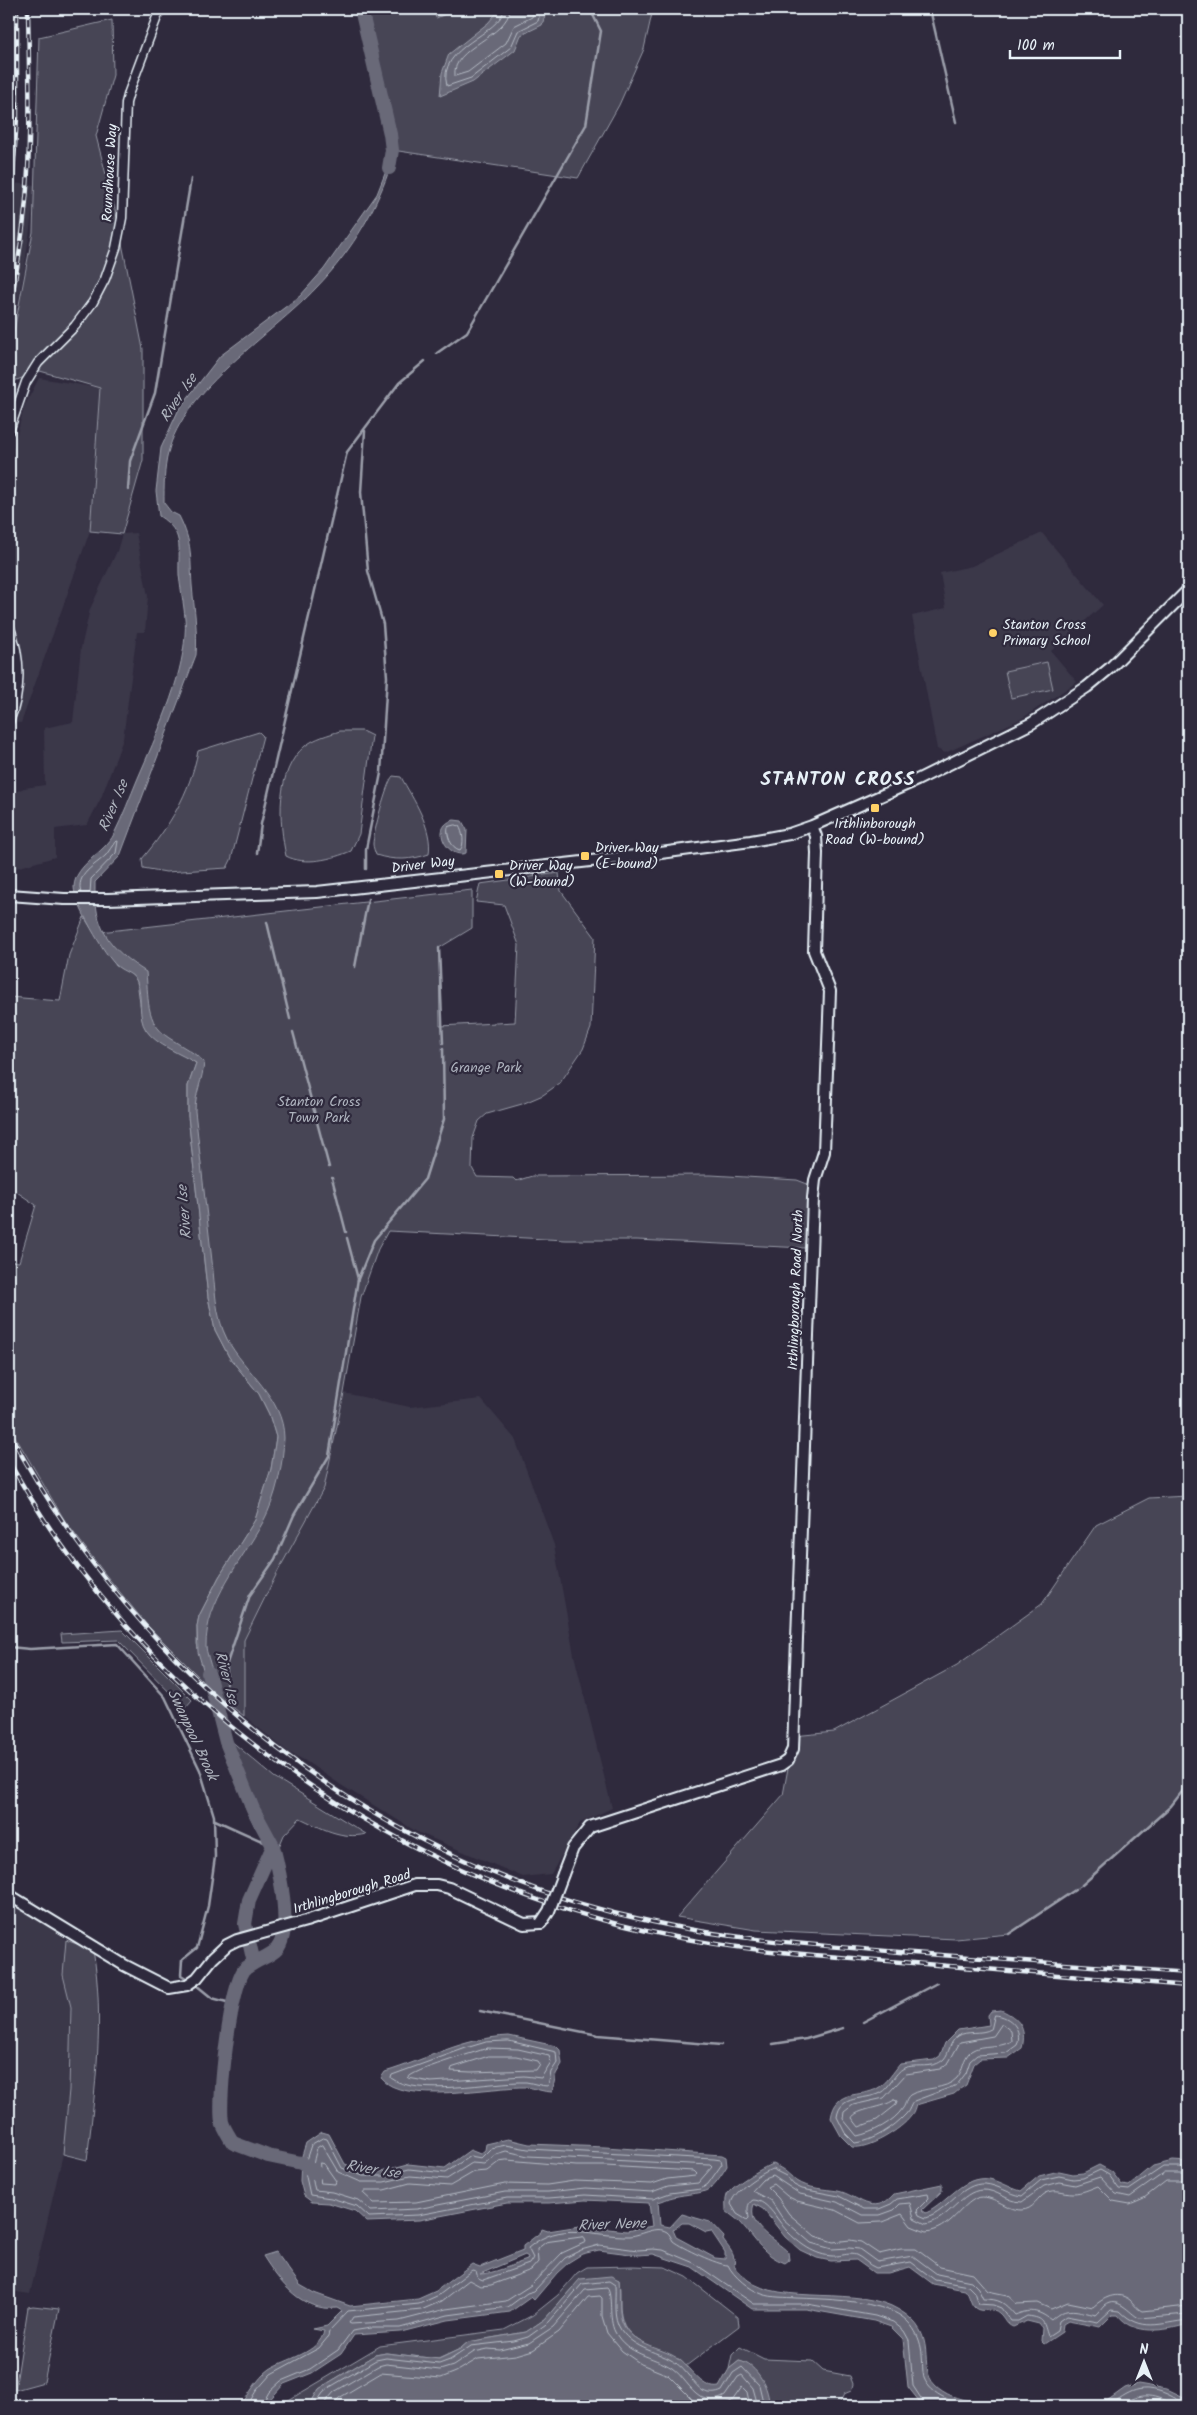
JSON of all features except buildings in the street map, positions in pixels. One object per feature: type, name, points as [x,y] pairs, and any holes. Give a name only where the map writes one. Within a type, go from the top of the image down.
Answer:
[{"type":"main road","name":"Driver Way","points":[[9,895],[64,899],[108,899],[317,892],[751,841],[812,826],[935,772],[1032,723],[1087,687],[1110,668],[1188,590]]},
{"type":"main road","name":"Irthlingborough Road North","points":[[788,1760],[793,1749],[795,1722],[813,1198],[815,1180],[824,1152],[830,991],[814,951],[817,844],[812,826]]},
{"type":"main road","name":"Driver Way","points":[[9,888],[35,896]]},
{"type":"main road","name":"Irthlingborough Road","points":[[9,1895],[124,1965],[169,1988],[187,1985],[227,1945],[237,1940],[425,1884],[450,1888],[524,1924],[533,1925],[541,1922],[549,1912],[572,1848],[590,1827],[781,1765],[788,1760]]},
{"type":"street","name":"Roundhouse Way","points":[[9,431],[26,382],[38,363],[75,326],[93,302],[105,279],[116,248],[122,218],[125,119],[129,92],[160,9]]},
{"type":"street","points":[[9,625],[19,668],[15,704],[9,722]]},
{"type":"shaded area","points":[[9,183],[36,185],[24,272],[9,345]]},
{"type":"shaded area","points":[[39,378],[100,388],[90,531],[21,723],[9,722],[10,461],[24,407]]},
{"type":"shaded area","points":[[136,533],[148,596],[145,632],[137,632],[123,739],[101,798],[87,825],[55,829],[55,857],[9,870],[9,795],[24,788],[45,785],[44,728],[73,722],[81,648],[90,609],[117,551],[122,534]]},
{"type":"shaded area","name":"Stanton Cross Primary School","points":[[1042,533],[1103,605],[1051,651],[1077,682],[1021,719],[945,753],[937,749],[912,616],[946,608],[940,573],[972,566]]},
{"type":"shaded area","points":[[344,1393],[410,1407],[481,1399],[515,1439],[554,1545],[574,1655],[612,1808],[580,1823],[551,1874],[523,1877],[417,1832],[304,1760],[289,1753],[244,1716],[244,1640],[278,1571],[324,1488]]},
{"type":"shaded area","points":[[9,1900],[34,1913],[66,1940],[63,1975],[71,2007],[69,2090],[63,2154],[30,2294],[9,2291]]},
{"type":"green space","points":[[361,9],[653,9],[644,49],[619,105],[578,178],[392,150]]},
{"type":"green space","points":[[112,20],[113,75],[96,136],[116,213],[143,349],[143,460],[122,534],[90,531],[100,388],[40,371],[9,383],[9,357],[33,232],[39,37]]},
{"type":"green space","points":[[1047,662],[1053,689],[1011,698],[1005,671]]},
{"type":"green space","points":[[340,731],[362,731],[372,736],[359,834],[351,851],[344,854],[310,861],[293,859],[286,856],[281,813],[284,783],[288,769],[295,757],[309,743]]},
{"type":"green space","points":[[259,732],[263,736],[231,860],[227,868],[166,872],[143,868],[142,859],[161,835],[184,795],[198,751]]},
{"type":"green space","points":[[393,776],[401,777],[421,814],[428,834],[429,854],[403,859],[376,855],[373,844],[375,830],[384,797]]},
{"type":"green space","name":"Stanton Cross Town Park","points":[[559,873],[561,891],[595,937],[591,1028],[583,1049],[560,1083],[543,1095],[522,1104],[487,1114],[479,1121],[473,1138],[472,1168],[477,1177],[513,1178],[516,1181],[532,1176],[711,1175],[797,1180],[810,1185],[805,1248],[637,1240],[566,1240],[388,1231],[378,1249],[361,1297],[344,1393],[324,1488],[278,1571],[244,1640],[244,1716],[221,1698],[210,1683],[202,1649],[205,1614],[257,1523],[280,1436],[272,1408],[236,1361],[210,1302],[190,1090],[200,1059],[149,1026],[142,977],[116,957],[100,932],[472,890],[472,928],[439,948],[440,1026],[515,1022],[519,945],[504,905],[476,902],[480,884]]},
{"type":"green space","points":[[84,917],[116,966],[129,972],[137,981],[141,1011],[158,1041],[196,1063],[188,1086],[188,1116],[208,1297],[215,1330],[229,1357],[259,1394],[269,1414],[276,1437],[271,1469],[255,1520],[219,1577],[199,1616],[197,1644],[208,1686],[147,1625],[105,1574],[65,1521],[9,1426],[9,1261],[19,1262],[36,1205],[11,1188],[9,997],[60,1001],[69,955]]},
{"type":"green space","points":[[1188,1496],[1188,1784],[1171,1806],[1082,1885],[1009,1934],[956,1939],[756,1930],[677,1917],[783,1795],[794,1736],[834,1732],[957,1665],[1042,1604],[1096,1525],[1149,1498]]},
{"type":"green space","points":[[122,1630],[192,1700],[185,1708],[118,1640],[62,1642],[61,1634]]},
{"type":"green space","points":[[217,1729],[274,1777],[366,1834],[340,1834],[300,1818],[284,1835],[276,1854],[271,1851],[262,1832],[255,1827],[245,1806],[245,1789],[238,1787]]},
{"type":"green space","points":[[66,1940],[93,1950],[97,1976],[98,2055],[87,2160],[63,2154],[69,2090],[71,2007],[63,1975]]},
{"type":"green space","points":[[587,2267],[665,2267],[687,2277],[738,2317],[739,2326],[686,2366],[678,2360],[639,2341],[624,2326],[620,2307],[619,2280],[573,2287],[545,2319],[526,2332],[468,2342],[460,2349],[438,2359],[386,2353],[375,2355],[319,2389],[309,2406],[282,2406],[287,2401],[380,2346],[504,2330],[533,2315],[558,2295],[577,2273]]},
{"type":"green space","points":[[28,2307],[59,2309],[44,2382],[15,2390]]},
{"type":"green space","points":[[740,2347],[764,2359],[812,2361],[823,2371],[850,2376],[853,2384],[851,2391],[844,2394],[838,2406],[769,2406],[760,2379],[750,2367],[739,2361],[729,2369],[732,2355]]},
{"type":"water","points":[[433,9],[458,9],[436,18]]},
{"type":"water","points":[[500,9],[547,9],[542,25],[521,35],[515,50],[473,82],[440,96],[442,73],[449,54],[488,23]]},
{"type":"water","points":[[390,150],[395,151],[374,207],[354,242],[342,258],[298,306],[210,385],[191,407],[177,429],[168,453],[164,478],[164,503],[171,512],[179,516],[189,542],[196,629],[196,655],[120,856],[95,882],[97,912],[106,935],[122,954],[146,972],[150,1012],[153,1020],[165,1035],[204,1062],[195,1111],[220,1321],[234,1351],[262,1385],[277,1410],[282,1424],[284,1438],[282,1459],[272,1503],[263,1522],[226,1582],[218,1598],[207,1630],[207,1652],[221,1698],[208,1686],[198,1652],[197,1626],[199,1616],[219,1577],[255,1520],[271,1469],[276,1437],[269,1414],[259,1394],[229,1357],[215,1330],[208,1297],[188,1116],[188,1086],[196,1063],[162,1045],[146,1030],[143,1025],[140,994],[136,979],[117,966],[105,952],[84,916],[74,887],[79,872],[110,841],[114,834],[167,708],[183,653],[185,620],[179,575],[178,541],[173,528],[159,516],[156,491],[161,448],[179,409],[220,356],[300,296],[324,269],[377,194],[388,166]]},
{"type":"water","points":[[454,820],[462,821],[467,830],[466,853],[459,854],[453,852],[444,841],[443,829],[447,823]]},
{"type":"water","points":[[1001,2010],[1013,2016],[1020,2025],[1023,2035],[1022,2048],[1008,2058],[980,2059],[974,2064],[966,2085],[954,2094],[916,2105],[907,2121],[884,2138],[867,2145],[852,2147],[841,2136],[831,2118],[834,2108],[843,2098],[878,2088],[900,2064],[934,2060],[940,2056],[945,2043],[958,2030],[989,2025],[988,2015],[991,2011]]},
{"type":"water","points":[[509,2036],[556,2046],[560,2050],[562,2064],[556,2074],[552,2092],[526,2087],[511,2087],[449,2093],[428,2093],[408,2091],[392,2086],[381,2078],[385,2072],[460,2045]]},
{"type":"water","points":[[322,2132],[329,2134],[345,2164],[363,2171],[382,2171],[408,2164],[445,2168],[470,2150],[480,2154],[485,2150],[486,2144],[508,2139],[529,2144],[722,2155],[726,2157],[727,2166],[715,2184],[710,2188],[699,2193],[673,2197],[658,2202],[660,2225],[670,2227],[682,2214],[710,2222],[724,2237],[723,2240],[732,2253],[737,2271],[762,2288],[800,2294],[863,2298],[899,2310],[912,2320],[920,2330],[926,2350],[927,2369],[935,2385],[952,2396],[972,2402],[1014,2406],[923,2406],[908,2387],[903,2339],[891,2327],[874,2321],[806,2309],[752,2309],[692,2267],[653,2254],[638,2255],[599,2250],[582,2254],[569,2262],[534,2300],[531,2297],[510,2312],[448,2320],[401,2332],[354,2335],[341,2354],[312,2373],[284,2384],[264,2406],[240,2406],[265,2373],[276,2365],[316,2345],[324,2331],[313,2329],[327,2326],[342,2311],[337,2308],[324,2308],[313,2305],[293,2294],[263,2256],[276,2252],[300,2285],[314,2293],[350,2306],[418,2299],[436,2291],[472,2264],[480,2267],[523,2250],[523,2246],[541,2232],[542,2229],[548,2231],[580,2226],[627,2231],[652,2226],[649,2203],[585,2200],[550,2203],[507,2203],[419,2220],[367,2222],[355,2211],[329,2203],[312,2202],[304,2196],[300,2181],[301,2159],[306,2143]],"holes":[[[682,2223],[689,2223],[706,2232],[711,2231],[725,2252],[725,2259],[715,2258],[676,2237],[673,2230]],[[525,2255],[528,2257],[527,2260],[497,2271],[480,2274]]]},
{"type":"water","points":[[1173,2161],[1188,2162],[1188,2324],[1160,2330],[1141,2329],[1125,2322],[1118,2315],[1112,2315],[1100,2327],[1068,2321],[1063,2324],[1062,2332],[1044,2344],[1041,2341],[1042,2328],[1039,2324],[1027,2321],[1013,2327],[996,2311],[978,2310],[975,2308],[965,2290],[933,2284],[910,2267],[888,2273],[874,2273],[856,2260],[831,2261],[817,2258],[800,2250],[785,2237],[763,2209],[754,2204],[754,2219],[758,2226],[788,2252],[789,2260],[785,2263],[777,2260],[765,2251],[741,2223],[726,2211],[726,2199],[730,2191],[761,2169],[772,2164],[784,2170],[802,2184],[845,2193],[872,2205],[886,2201],[894,2194],[942,2184],[942,2191],[922,2210],[926,2213],[934,2209],[963,2185],[979,2179],[993,2180],[1021,2191],[1039,2176],[1059,2171],[1073,2174],[1083,2173],[1099,2165],[1112,2172],[1122,2185],[1129,2186],[1153,2166]]},
{"type":"water","points":[[611,2276],[619,2280],[622,2321],[629,2333],[636,2339],[680,2360],[698,2378],[713,2387],[719,2387],[729,2369],[739,2361],[745,2363],[757,2372],[765,2385],[769,2406],[309,2406],[319,2389],[375,2355],[386,2353],[439,2359],[460,2349],[468,2342],[526,2332],[545,2319],[580,2279]]},
{"type":"water","points":[[1138,2384],[1167,2389],[1188,2399],[1188,2406],[1100,2406],[1125,2388]]},
{"type":"waterway","name":"River Ise","points":[[361,9],[390,134],[392,150],[389,168]]},
{"type":"waterway","points":[[437,353],[467,332],[586,125],[601,31],[590,9]]},
{"type":"waterway","points":[[930,9],[956,122]]},
{"type":"waterway","points":[[128,490],[130,461],[155,393],[191,179]]},
{"type":"waterway","points":[[257,853],[261,824],[347,452],[399,383],[425,361]]},
{"type":"waterway","points":[[365,431],[361,492],[368,571],[383,624],[387,677],[381,773],[366,849],[366,869]]},
{"type":"waterway","points":[[355,967],[368,899]]},
{"type":"waterway","points":[[267,922],[290,1019]]},
{"type":"waterway","points":[[439,948],[443,1043]]},
{"type":"waterway","points":[[293,1032],[329,1167]]},
{"type":"waterway","points":[[358,1279],[374,1240],[425,1179],[444,1119],[443,1048]]},
{"type":"waterway","points":[[332,1178],[346,1232]]},
{"type":"waterway","points":[[226,1702],[227,1663],[250,1595],[275,1559],[294,1515],[329,1456],[358,1279],[347,1238]]},
{"type":"waterway","name":"Swanpool Brook","points":[[9,1647],[30,1649],[117,1644],[165,1697],[200,1770],[214,1816],[215,1857],[208,1906],[197,1948],[182,1960],[181,1975],[186,1978]]},
{"type":"waterway","name":"River Ise","points":[[208,1673],[226,1742],[253,1809],[273,1846],[249,1900],[245,1924],[254,1963],[244,1970],[234,1999],[226,2044],[221,2109],[222,2122],[233,2143],[268,2156],[301,2163],[316,2173]]},
{"type":"waterway","points":[[1082,1885],[1171,1806],[1188,1784]]},
{"type":"waterway","points":[[215,1820],[273,1846]]},
{"type":"waterway","name":"River Ise","points":[[254,1963],[277,1949],[282,1940],[284,1928],[283,1899],[273,1846]]},
{"type":"waterway","points":[[1009,1934],[1075,1890]]},
{"type":"waterway","points":[[863,2022],[937,1983]]},
{"type":"waterway","name":"Swanpool Brook","points":[[196,1985],[212,1998],[234,2004]]},
{"type":"waterway","points":[[480,2011],[598,2035],[721,2045]]},
{"type":"waterway","points":[[773,2044],[806,2039],[843,2028]]},
{"type":"railway","points":[[9,229],[17,118],[17,9]]},
{"type":"railway","points":[[9,312],[20,250],[27,188],[29,121],[28,9]]},
{"type":"railway","points":[[9,1432],[63,1521],[126,1604],[198,1680],[277,1748],[363,1807],[455,1856],[552,1895],[653,1922],[714,1933],[837,1947],[1188,1973]]},
{"type":"railway","points":[[9,1462],[56,1537],[116,1614],[183,1684],[257,1747],[337,1803],[422,1850],[511,1890],[603,1920],[698,1941],[745,1948],[1188,1986]]},
{"type":"place","name":"Stanton Cross Primary School","points":[[993,633]]},
{"type":"place","name":"Irthlinborough Road (W-bound)","points":[[875,808]]},
{"type":"place","name":"Driver Way (E-bound)","points":[[585,856]]},
{"type":"place","name":"Driver Way (W-bound)","points":[[499,874]]},
{"type":"district","name":"STANTON CROSS","points":[[838,780]]},
{"type":"park label","name":"Grange Park","points":[[486,1068]]},
{"type":"water label","name":"River Nene","points":[[612,2225]]}]
